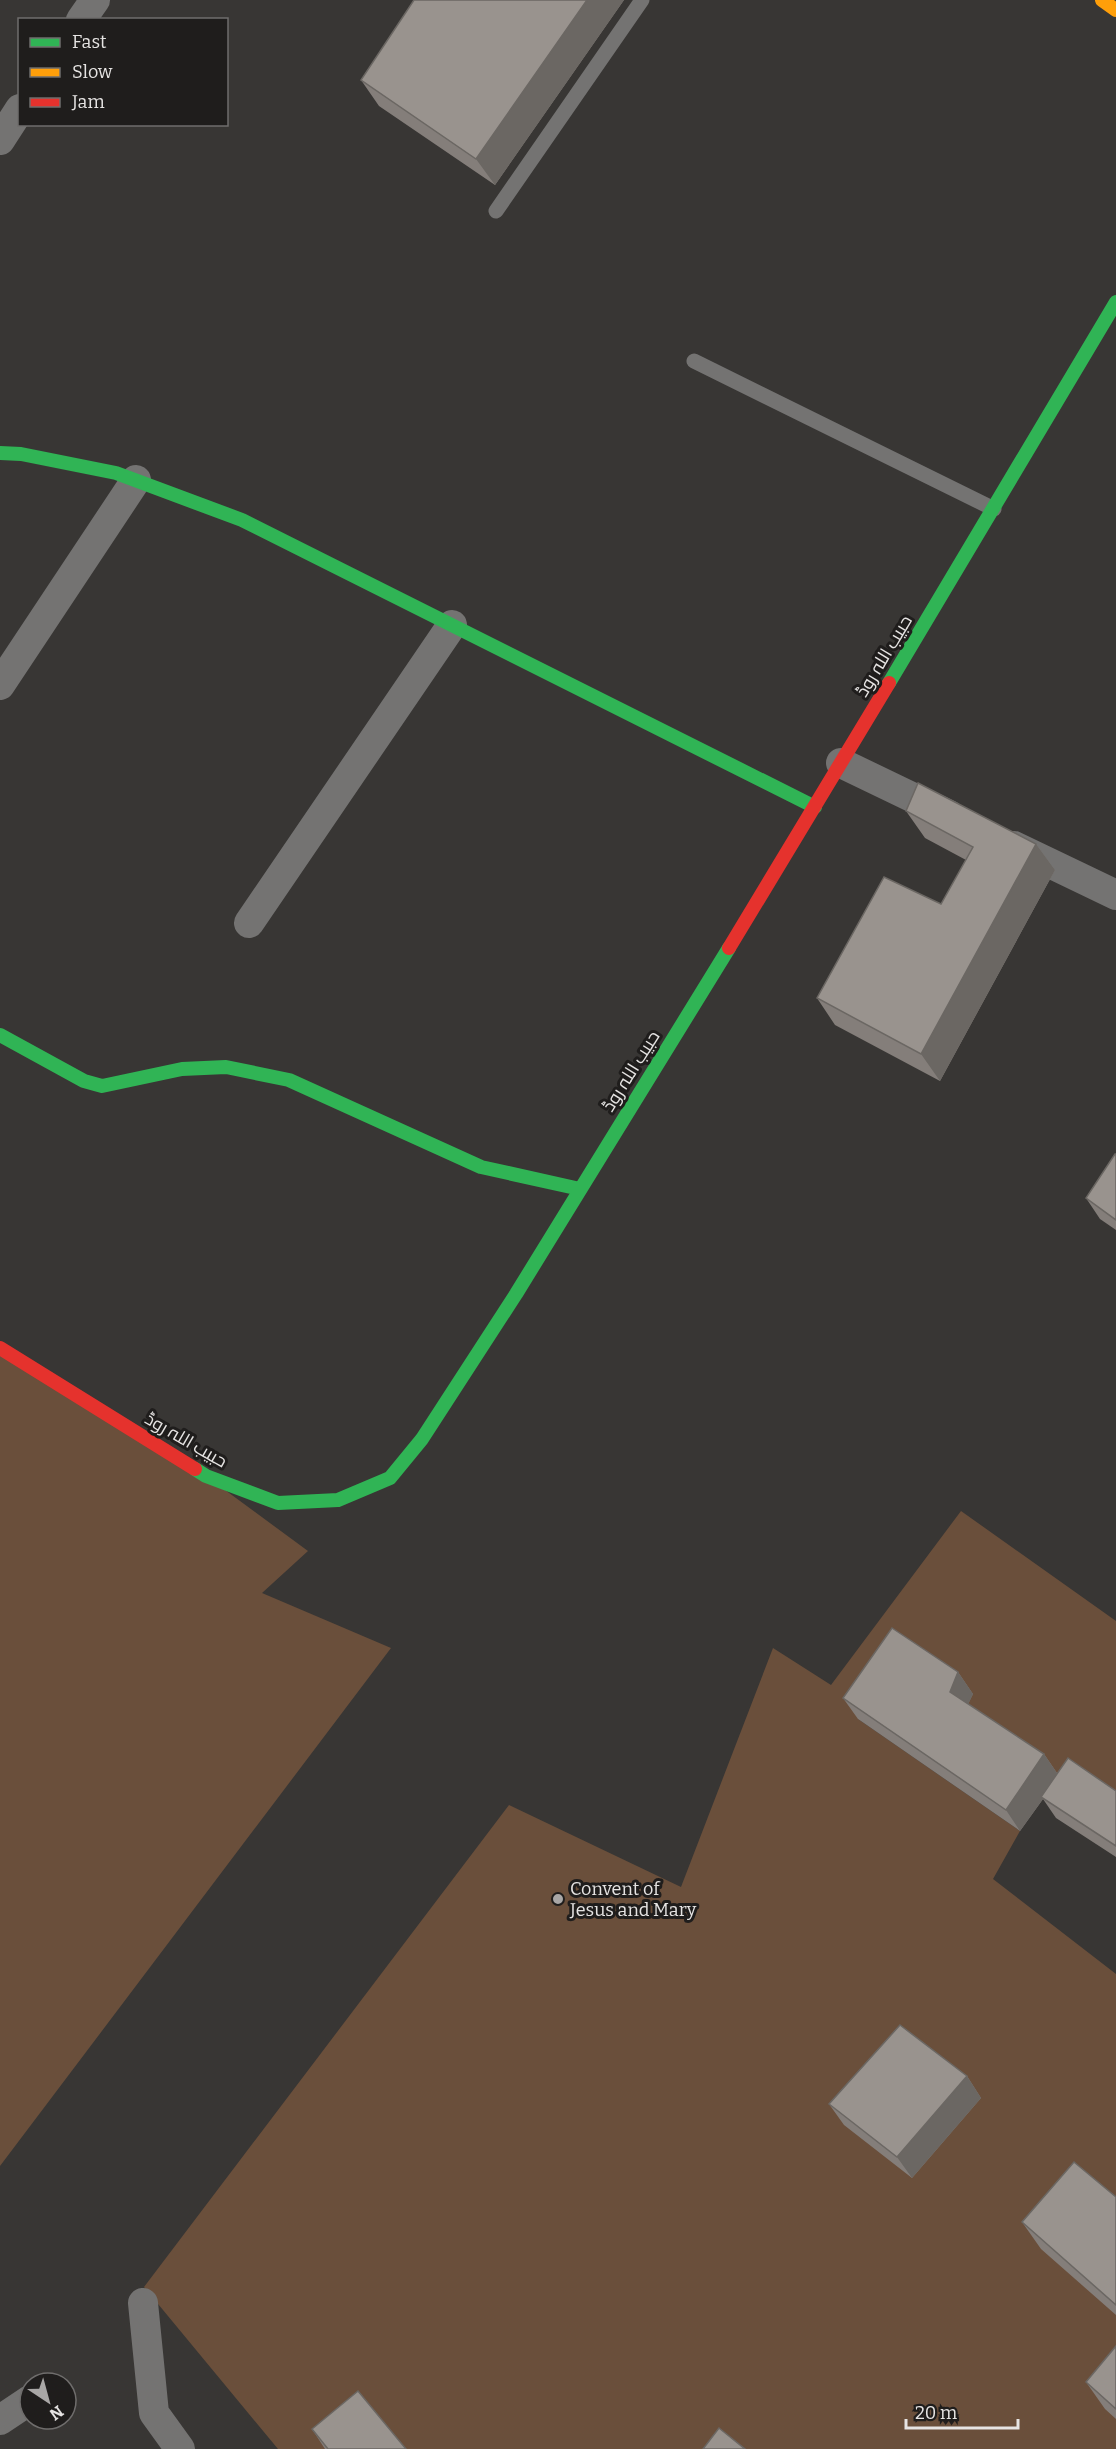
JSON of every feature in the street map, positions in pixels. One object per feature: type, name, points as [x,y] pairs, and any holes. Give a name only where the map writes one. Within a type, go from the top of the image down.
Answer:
[{"type":"street","points":[[82,18],[94,0]]},
{"type":"street","points":[[1102,0],[1116,10]]},
{"type":"street","name":"حبیب اللہ روڈ","points":[[0,1348],[206,1476],[278,1503],[338,1500],[390,1478],[422,1439],[580,1189],[815,807],[1116,302]]},
{"type":"street","points":[[0,453],[21,454],[117,473],[242,520],[815,807]]},
{"type":"street","points":[[0,685],[136,480]]},
{"type":"street","points":[[249,923],[452,625]]},
{"type":"street","points":[[841,763],[1116,895]]},
{"type":"street","points":[[0,1035],[84,1081],[102,1086],[182,1069],[226,1067],[289,1080],[481,1167],[580,1189]]},
{"type":"street","points":[[143,2303],[154,2413],[180,2449]]},
{"type":"street","points":[[0,2420],[18,2408]]},
{"type":"lane","points":[[496,211],[642,0]]},
{"type":"lane","points":[[694,361],[994,509]]},
{"type":"shaded area","points":[[0,1348],[206,1476],[308,1551],[262,1593],[391,1648],[0,2166]]},
{"type":"shaded area","points":[[961,1511],[1116,1621],[1116,1802],[1059,1776],[858,1719],[1020,1831],[993,1879],[1116,1974],[1116,2449],[278,2449],[144,2287],[509,1805],[681,1887],[773,1648],[831,1685]]},
{"type":"building","points":[[414,0],[587,0],[476,159],[361,80]]},
{"type":"building","points":[[918,783],[1036,844],[921,1054],[817,998],[884,877],[941,904],[973,847],[906,811]]},
{"type":"building","points":[[1116,1154],[1116,1220],[1086,1198]]},
{"type":"building","points":[[892,1628],[958,1672],[950,1692],[1044,1754],[1006,1810],[843,1698]]},
{"type":"building","points":[[1068,1758],[1116,1791],[1116,1846],[1041,1797]]},
{"type":"building","points":[[900,2025],[967,2076],[897,2157],[829,2104]]},
{"type":"building","points":[[1074,2162],[1116,2197],[1116,2305],[1022,2222]]},
{"type":"building","points":[[1116,2346],[1116,2409],[1086,2382]]},
{"type":"building","points":[[358,2391],[406,2449],[328,2449],[312,2429]]},
{"type":"building","points":[[719,2428],[745,2449],[703,2449]]},
{"type":"traffic: fast","points":[[889,683],[1116,302]]},
{"type":"traffic: fast","points":[[0,453],[21,454],[116,473],[242,520],[815,807]]},
{"type":"traffic: fast","points":[[195,1469],[206,1476],[278,1503],[338,1500],[390,1478],[422,1439],[516,1294],[729,948]]},
{"type":"traffic: fast","points":[[0,1035],[84,1081],[102,1086],[182,1069],[226,1067],[289,1080],[481,1167],[580,1189]]},
{"type":"traffic: slow","points":[[1102,0],[1116,10]]},
{"type":"traffic: jam","points":[[729,948],[889,683]]},
{"type":"traffic: jam","points":[[0,1348],[195,1469]]},
{"type":"place","name":"Convent of Jesus and Mary","points":[[558,1899]]}]
